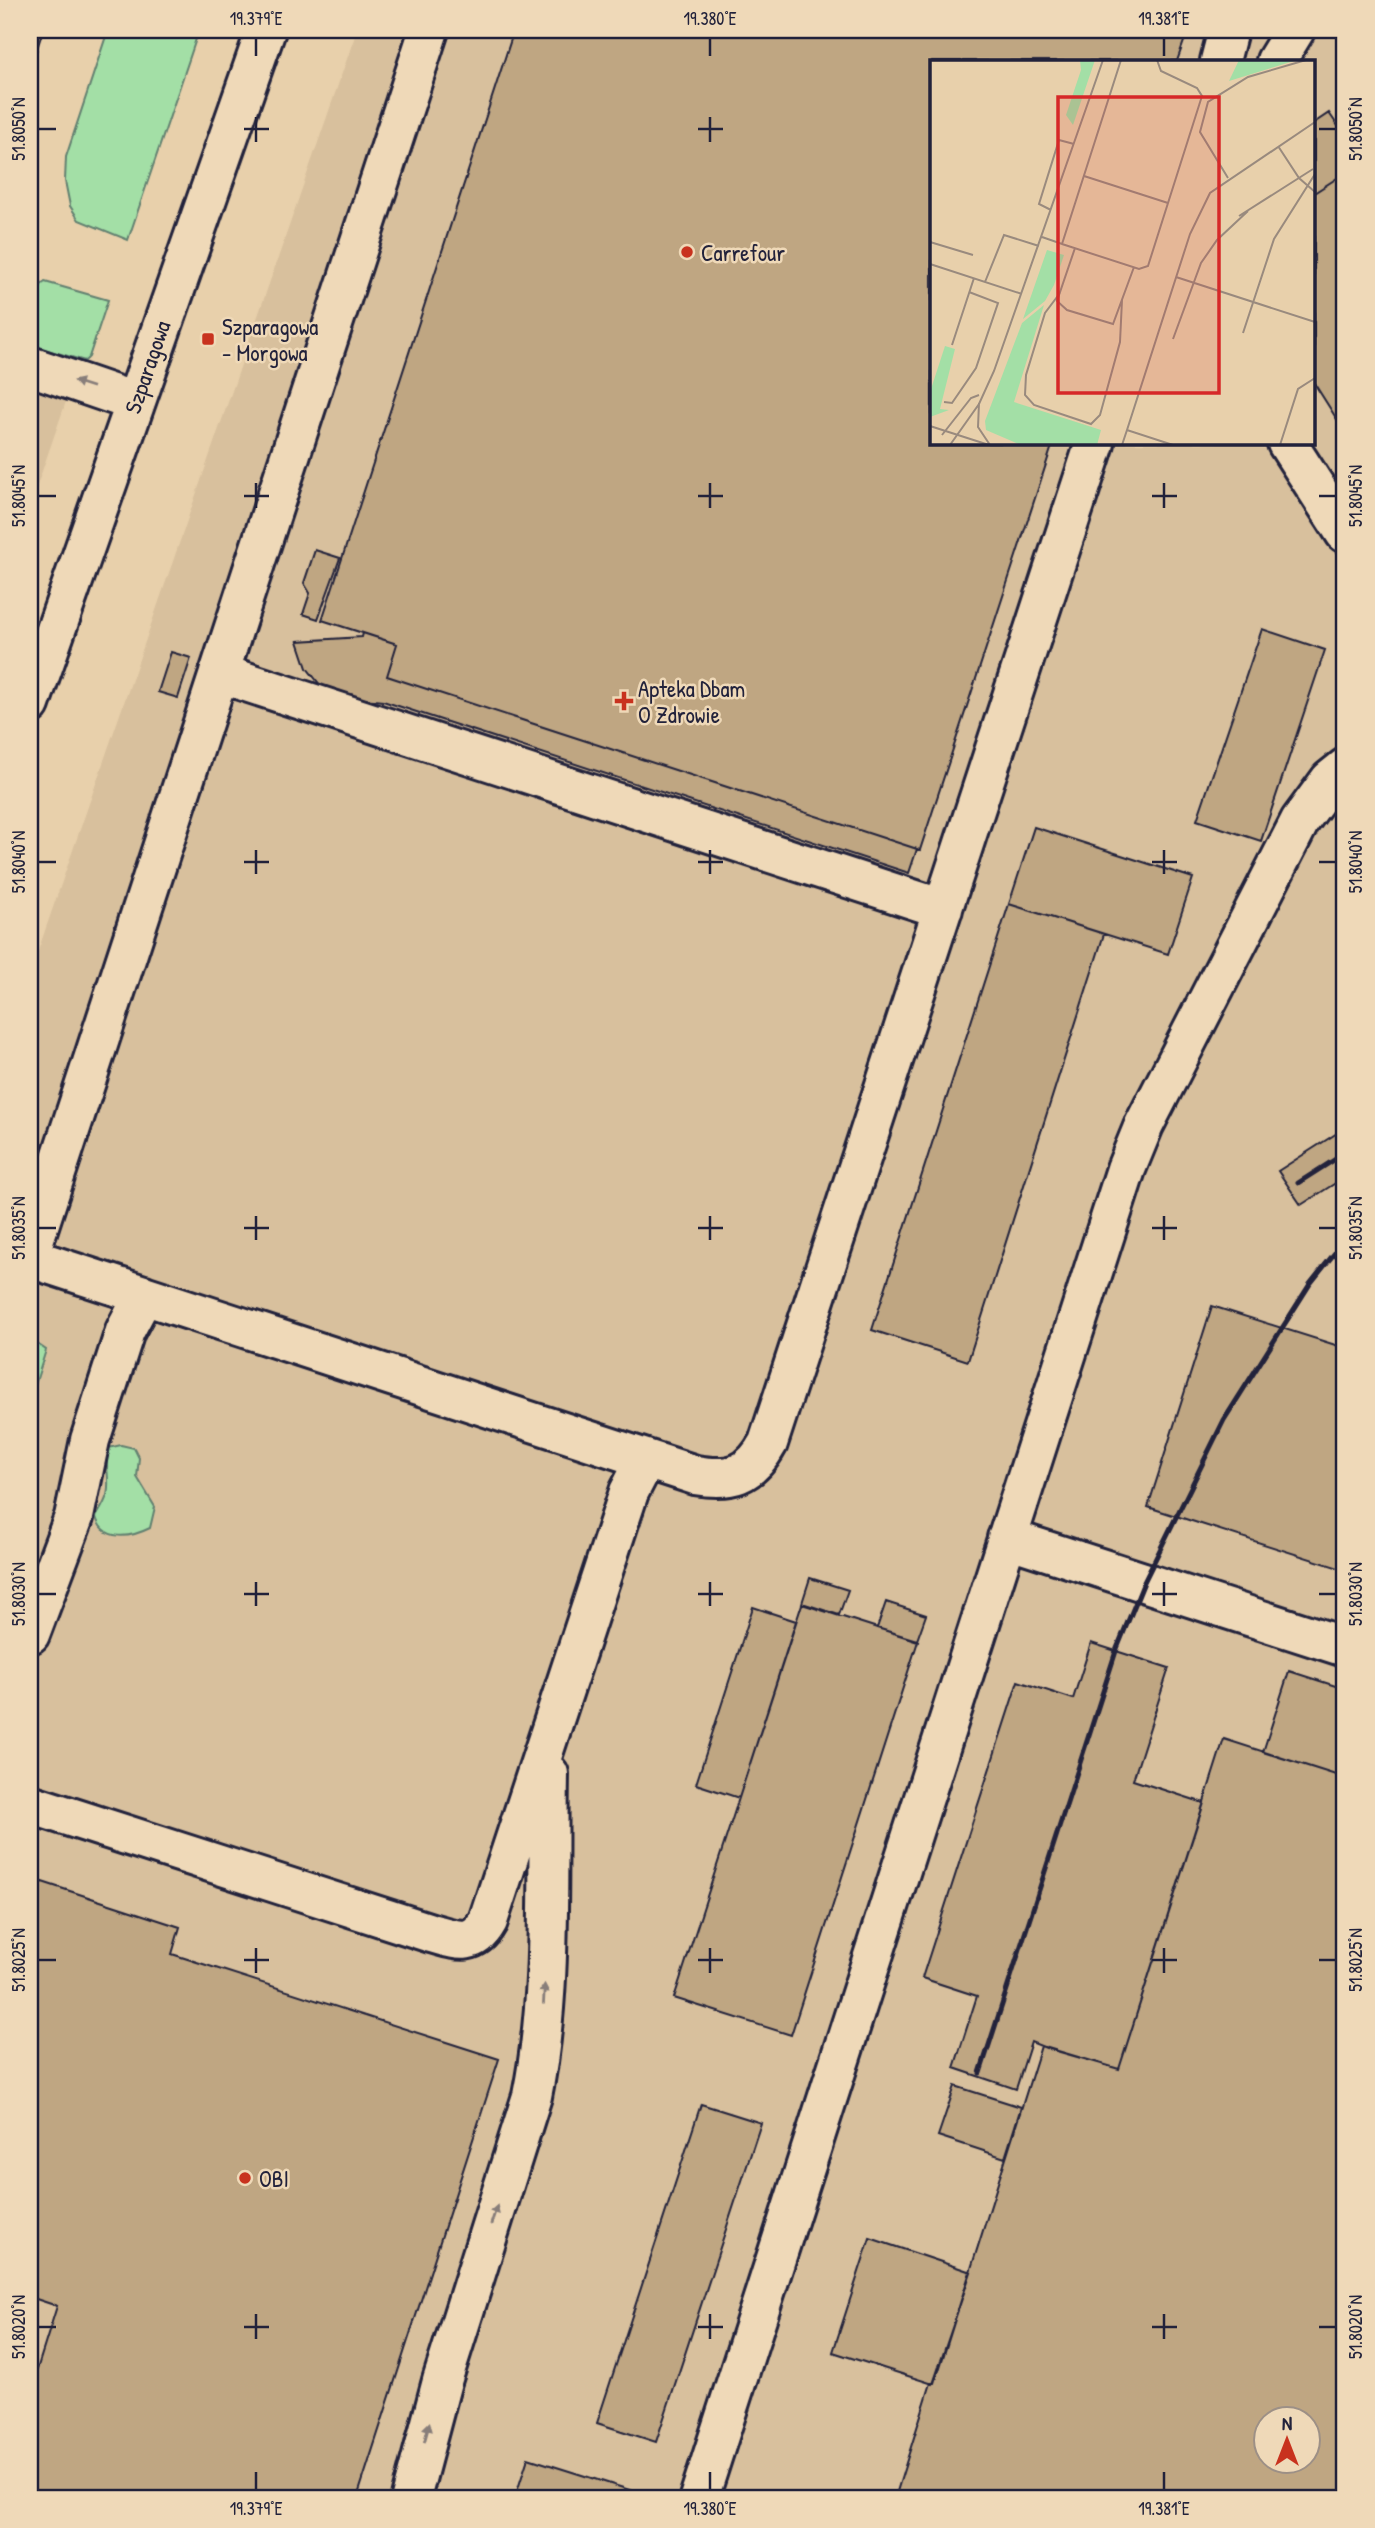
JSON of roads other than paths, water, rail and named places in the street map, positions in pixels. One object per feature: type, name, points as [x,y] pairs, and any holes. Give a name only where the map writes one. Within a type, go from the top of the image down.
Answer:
[{"type":"street","name":"Szparagowa","points":[[30,704],[266,30]]},
{"type":"street","points":[[429,30],[30,1255],[144,1295],[695,1475],[715,1479],[734,1476],[748,1469],[760,1458],[768,1443],[1095,444]]},
{"type":"street","points":[[1220,60],[1228,30]]},
{"type":"street","points":[[1277,60],[1295,30]]},
{"type":"street","points":[[30,366],[135,402]]},
{"type":"street","points":[[1288,444],[1345,533]]},
{"type":"street","points":[[219,673],[943,909]]},
{"type":"street","points":[[699,2498],[1126,1169],[1144,1125],[1300,821],[1330,780],[1345,768]]},
{"type":"street","points":[[30,1634],[74,1517],[90,1440],[125,1331],[144,1295]]},
{"type":"street","points":[[30,1804],[431,1933],[457,1940],[471,1939],[481,1933],[488,1921],[629,1492],[646,1459]]},
{"type":"street","points":[[1007,1538],[1345,1647]]},
{"type":"street","points":[[411,2498],[442,2381],[532,2096],[538,2066],[547,1944],[549,1736]]},
{"type":"railway","points":[[1298,1183],[1345,1153]]},
{"type":"railway","points":[[980,2073],[1116,1651],[1144,1582],[1224,1420],[1310,1284],[1345,1240]]},
{"type":"place","name":"Carrefour","points":[[687,252]]},
{"type":"place","name":"Szparagowa - Morgowa","points":[[208,339]]},
{"type":"place","name":"Apteka Dbam O Zdrowie","points":[[624,701]]},
{"type":"place","name":"OBI","points":[[245,2178]]}]
